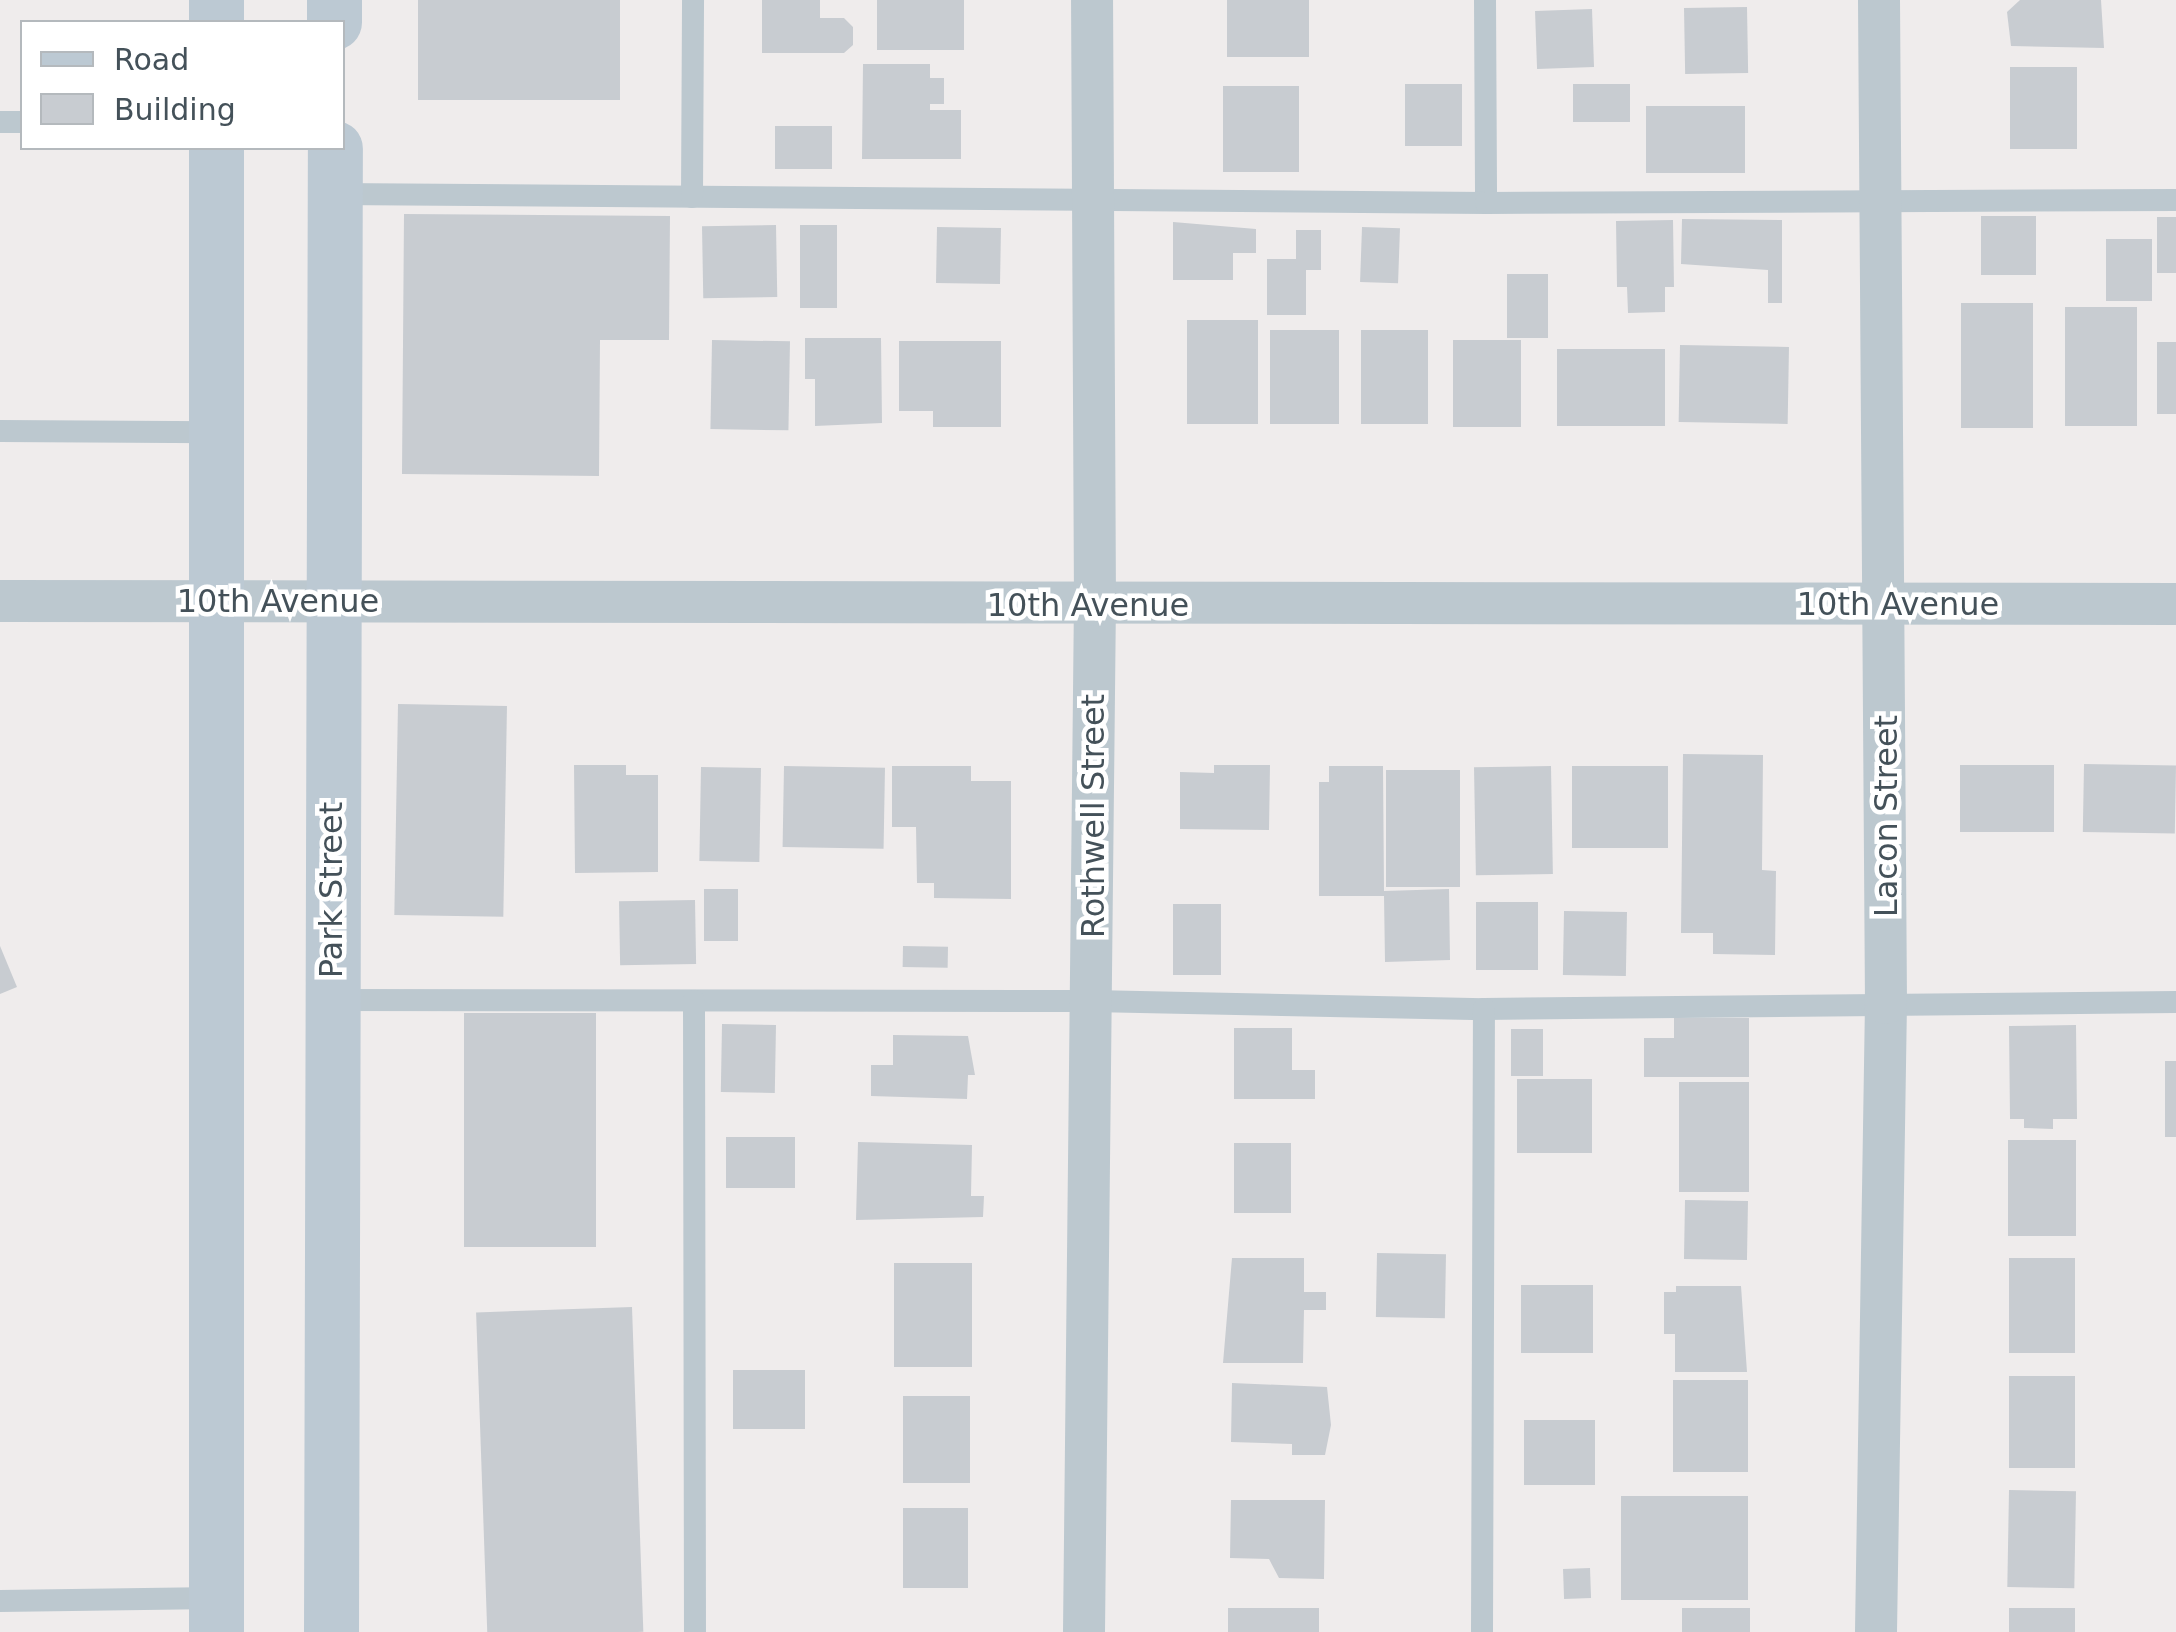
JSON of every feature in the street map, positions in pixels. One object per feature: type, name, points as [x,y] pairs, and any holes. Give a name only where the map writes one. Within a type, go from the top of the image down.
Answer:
[{"type":"main road","points":[[216,150],[216,1615]]},
{"type":"main road","name":"Park Street","points":[[330,1632],[330,600],[335,171]]},
{"type":"street","name":"Rothwell Street","points":[[1084,1632],[1095,605],[1092,0]]},
{"type":"street","name":"Lacon Street","points":[[1876,1632],[1886,1004],[1880,0]]},
{"type":"street","name":"10th Avenue","points":[[0,601],[2176,604]]},
{"type":"lane","points":[[692,198],[693,0]]},
{"type":"lane","points":[[1486,0],[1486,203]]},
{"type":"lane","points":[[335,171],[692,198],[1486,203],[2176,200]]},
{"type":"lane","points":[[0,432],[216,432]]},
{"type":"lane","points":[[331,1000],[1092,1001],[1484,1010],[2176,1002]]},
{"type":"lane","points":[[694,1001],[695,1632]]},
{"type":"lane","points":[[1482,1632],[1484,1010]]},
{"type":"lane","points":[[0,1601],[216,1615]]},
{"type":"building","points":[[418,0],[620,0],[620,100],[418,100]]},
{"type":"building","points":[[762,0],[820,0],[820,18],[844,18],[853,27],[853,45],[844,53],[762,53]]},
{"type":"building","points":[[877,0],[964,0],[964,50],[877,50]]},
{"type":"building","points":[[1227,0],[1309,0],[1309,57],[1227,57]]},
{"type":"building","points":[[2020,0],[2101,0],[2104,48],[2011,46],[2007,12]]},
{"type":"building","points":[[1747,7],[1748,73],[1685,74],[1684,8]]},
{"type":"building","points":[[1592,9],[1594,67],[1537,69],[1535,11]]},
{"type":"building","points":[[863,64],[930,64],[930,78],[944,78],[944,104],[930,104],[930,110],[961,110],[961,159],[862,159]]},
{"type":"building","points":[[2010,67],[2077,67],[2077,149],[2010,149]]},
{"type":"building","points":[[1405,84],[1462,84],[1462,146],[1405,146]]},
{"type":"building","points":[[1573,84],[1630,84],[1630,122],[1573,122]]},
{"type":"building","points":[[1223,86],[1299,86],[1299,172],[1223,172]]},
{"type":"building","points":[[1646,106],[1745,106],[1745,173],[1646,173]]},
{"type":"building","points":[[775,126],[832,126],[832,169],[775,169]]},
{"type":"building","points":[[404,214],[670,216],[669,340],[600,340],[599,476],[402,474]]},
{"type":"building","points":[[1981,216],[2036,216],[2036,275],[1981,275]]},
{"type":"building","points":[[2157,217],[2176,217],[2176,273],[2157,273]]},
{"type":"building","points":[[1682,219],[1782,220],[1782,303],[1768,303],[1768,270],[1681,264]]},
{"type":"building","points":[[1673,220],[1674,287],[1665,287],[1665,312],[1628,313],[1627,287],[1617,287],[1616,221]]},
{"type":"building","points":[[1173,222],[1256,229],[1256,253],[1233,253],[1233,280],[1173,280]]},
{"type":"building","points":[[776,225],[777,297],[703,298],[702,226]]},
{"type":"building","points":[[800,225],[837,225],[837,308],[800,308]]},
{"type":"building","points":[[937,227],[1001,228],[1000,284],[936,283]]},
{"type":"building","points":[[1362,227],[1400,228],[1398,283],[1360,282]]},
{"type":"building","points":[[1296,230],[1321,230],[1321,270],[1306,270],[1306,315],[1267,315],[1267,259],[1296,259]]},
{"type":"building","points":[[2106,239],[2152,239],[2152,301],[2106,301]]},
{"type":"building","points":[[1507,274],[1548,274],[1548,338],[1507,338]]},
{"type":"building","points":[[1961,303],[2033,303],[2033,428],[1961,428]]},
{"type":"building","points":[[2065,307],[2137,307],[2137,426],[2065,426]]},
{"type":"building","points":[[1187,320],[1258,320],[1258,424],[1187,424]]},
{"type":"building","points":[[1270,330],[1339,330],[1339,424],[1270,424]]},
{"type":"building","points":[[1361,330],[1428,330],[1428,424],[1361,424]]},
{"type":"building","points":[[805,338],[881,338],[882,423],[815,426],[815,379],[805,379]]},
{"type":"building","points":[[712,340],[790,341],[788,430],[710,429]]},
{"type":"building","points":[[1453,340],[1521,340],[1521,427],[1453,427]]},
{"type":"building","points":[[899,341],[1001,341],[1001,427],[933,427],[933,411],[899,411]]},
{"type":"building","points":[[2157,342],[2176,342],[2176,414],[2157,414]]},
{"type":"building","points":[[1680,345],[1789,347],[1788,424],[1679,422]]},
{"type":"building","points":[[1557,349],[1665,349],[1665,426],[1557,426]]},
{"type":"building","points":[[398,704],[507,706],[503,917],[394,915]]},
{"type":"building","points":[[1683,754],[1763,755],[1762,870],[1776,871],[1775,955],[1713,954],[1713,933],[1681,933]]},
{"type":"building","points":[[2084,764],[2176,766],[2175,834],[2083,832]]},
{"type":"building","points":[[574,765],[626,765],[626,775],[658,775],[658,872],[575,873]]},
{"type":"building","points":[[1214,765],[1270,765],[1269,830],[1180,829],[1180,772],[1214,773]]},
{"type":"building","points":[[1960,765],[2054,765],[2054,832],[1960,832]]},
{"type":"building","points":[[784,766],[885,768],[884,849],[783,847]]},
{"type":"building","points":[[892,766],[971,766],[971,781],[1011,781],[1011,899],[934,898],[934,883],[917,883],[916,827],[892,827]]},
{"type":"building","points":[[1329,766],[1383,766],[1384,891],[1449,889],[1450,960],[1385,962],[1384,896],[1319,896],[1319,782],[1329,782]]},
{"type":"building","points":[[1551,766],[1553,874],[1476,875],[1474,767]]},
{"type":"building","points":[[1572,766],[1668,766],[1668,848],[1572,848]]},
{"type":"building","points":[[701,767],[761,768],[759,862],[699,861]]},
{"type":"building","points":[[1386,770],[1460,770],[1460,887],[1386,887]]},
{"type":"building","points":[[704,889],[738,889],[738,941],[704,941]]},
{"type":"building","points":[[695,900],[696,964],[620,965],[619,901]]},
{"type":"building","points":[[1476,902],[1538,902],[1538,970],[1476,970]]},
{"type":"building","points":[[1173,904],[1221,904],[1221,975],[1173,975]]},
{"type":"building","points":[[1564,911],[1627,912],[1626,976],[1563,975]]},
{"type":"building","points":[[0,946],[17,987],[0,994]]},
{"type":"building","points":[[903,946],[948,947],[948,968],[903,967]]},
{"type":"building","points":[[464,1013],[596,1013],[596,1247],[464,1247]]},
{"type":"building","points":[[1674,1018],[1749,1018],[1749,1077],[1644,1077],[1644,1038],[1674,1038]]},
{"type":"building","points":[[722,1024],[776,1025],[775,1093],[721,1092]]},
{"type":"building","points":[[2076,1025],[2077,1119],[2053,1119],[2053,1129],[2024,1128],[2024,1119],[2010,1119],[2009,1026]]},
{"type":"building","points":[[1234,1028],[1292,1028],[1292,1070],[1315,1070],[1315,1099],[1234,1099]]},
{"type":"building","points":[[1511,1029],[1543,1029],[1543,1076],[1511,1076]]},
{"type":"building","points":[[893,1035],[968,1036],[975,1075],[968,1075],[967,1099],[871,1096],[871,1065],[893,1065]]},
{"type":"building","points":[[2165,1061],[2176,1061],[2176,1137],[2165,1137]]},
{"type":"building","points":[[1517,1079],[1592,1079],[1592,1153],[1517,1153]]},
{"type":"building","points":[[1679,1082],[1749,1082],[1749,1192],[1679,1192]]},
{"type":"building","points":[[726,1137],[795,1137],[795,1188],[726,1188]]},
{"type":"building","points":[[2008,1140],[2076,1140],[2076,1236],[2008,1236]]},
{"type":"building","points":[[858,1142],[972,1145],[971,1196],[984,1196],[983,1217],[856,1220]]},
{"type":"building","points":[[1234,1143],[1291,1143],[1291,1213],[1234,1213]]},
{"type":"building","points":[[1685,1200],[1748,1201],[1747,1260],[1684,1259]]},
{"type":"building","points":[[1377,1253],[1446,1254],[1445,1318],[1376,1317]]},
{"type":"building","points":[[1232,1258],[1304,1258],[1304,1292],[1326,1292],[1326,1310],[1304,1310],[1303,1363],[1223,1363]]},
{"type":"building","points":[[2009,1258],[2075,1258],[2075,1353],[2009,1353]]},
{"type":"building","points":[[894,1263],[972,1263],[972,1367],[894,1367]]},
{"type":"building","points":[[1521,1285],[1593,1285],[1593,1353],[1521,1353]]},
{"type":"building","points":[[1676,1286],[1741,1286],[1747,1372],[1675,1372],[1675,1334],[1664,1334],[1664,1292],[1676,1292]]},
{"type":"building","points":[[632,1307],[643,1632],[487,1632],[476,1312]]},
{"type":"building","points":[[733,1370],[805,1370],[805,1429],[733,1429]]},
{"type":"building","points":[[2009,1376],[2075,1376],[2075,1468],[2009,1468]]},
{"type":"building","points":[[1673,1380],[1748,1380],[1748,1472],[1673,1472]]},
{"type":"building","points":[[1232,1383],[1327,1387],[1331,1425],[1325,1455],[1292,1455],[1292,1444],[1231,1442]]},
{"type":"building","points":[[903,1396],[970,1396],[970,1483],[903,1483]]},
{"type":"building","points":[[1524,1420],[1595,1420],[1595,1485],[1524,1485]]},
{"type":"building","points":[[2009,1490],[2076,1491],[2074,1588],[2007,1587]]},
{"type":"building","points":[[1621,1496],[1748,1496],[1748,1600],[1621,1600]]},
{"type":"building","points":[[1231,1500],[1325,1500],[1324,1579],[1279,1578],[1269,1559],[1230,1558]]},
{"type":"building","points":[[903,1508],[968,1508],[968,1588],[903,1588]]},
{"type":"building","points":[[1590,1568],[1591,1598],[1564,1599],[1563,1569]]},
{"type":"building","points":[[1228,1608],[1319,1608],[1319,1632],[1228,1632]]},
{"type":"building","points":[[1682,1608],[1750,1608],[1750,1632],[1682,1632]]},
{"type":"building","points":[[2009,1608],[2075,1608],[2075,1632],[2009,1632]]}]
